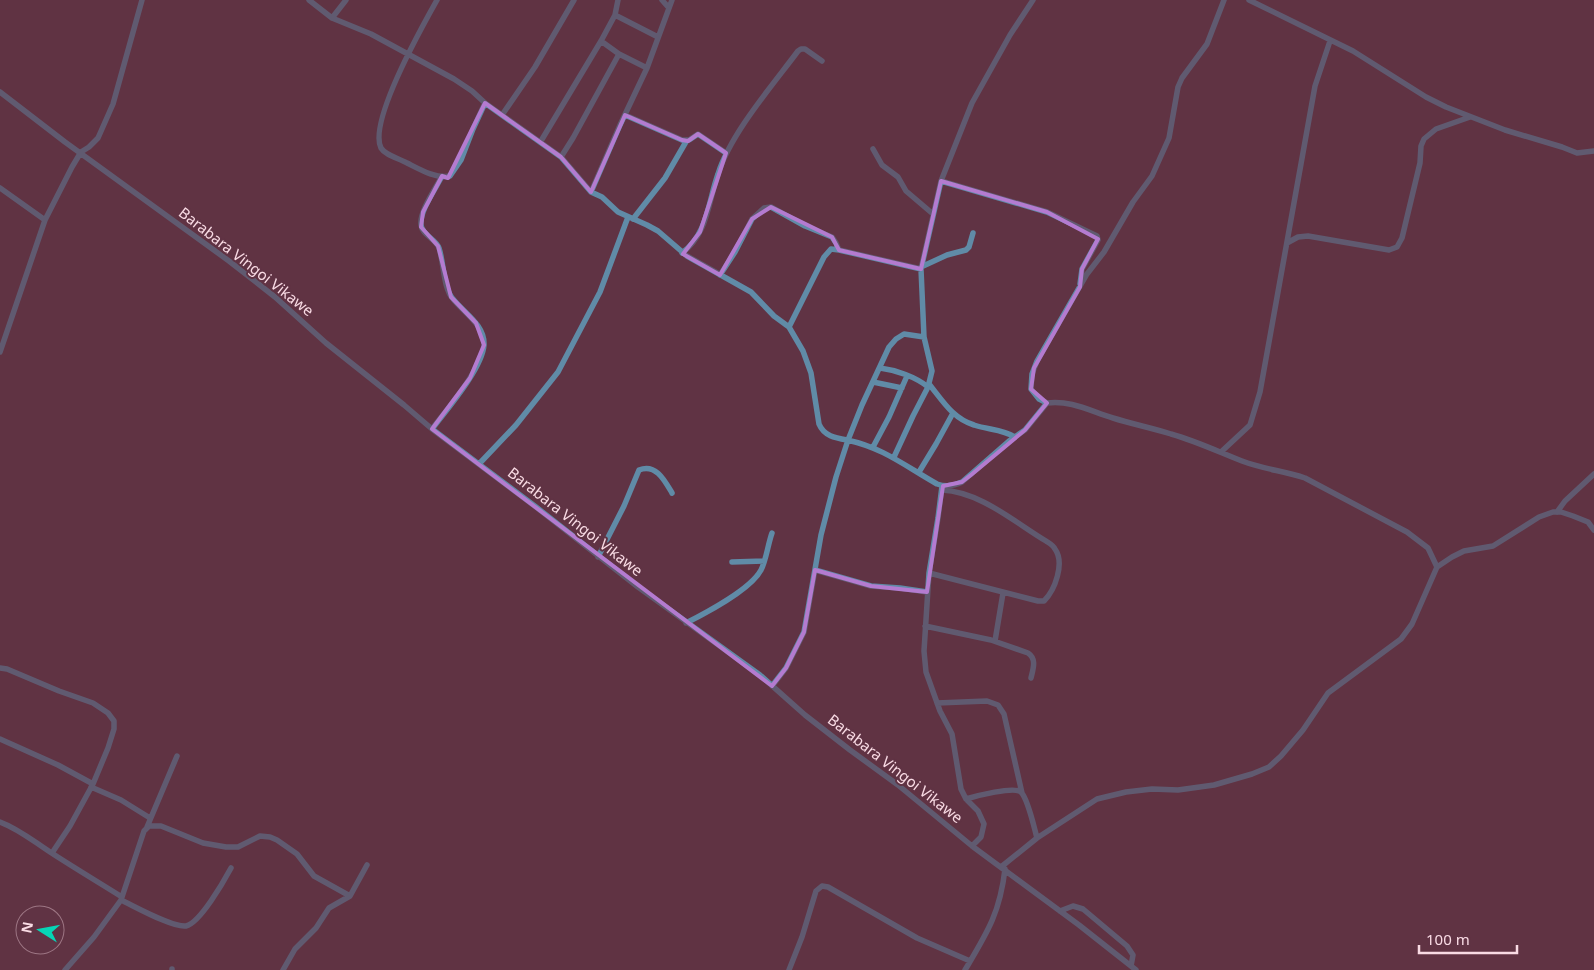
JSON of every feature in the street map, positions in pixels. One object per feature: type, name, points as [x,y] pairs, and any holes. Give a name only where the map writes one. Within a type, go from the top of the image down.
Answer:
[{"type":"street","points":[[0,352],[44,220],[81,152],[98,138],[113,104],[142,0]]},
{"type":"street","points":[[309,0],[332,18],[371,34],[454,79],[472,91],[485,104],[561,157],[591,192],[602,197],[618,212],[647,224],[658,231],[682,253],[751,292],[774,316],[789,327],[803,351],[811,373],[817,416],[822,430],[836,438],[873,447],[894,457],[942,488],[973,496],[1054,547],[1058,554],[1059,564],[1053,589],[1044,601],[1031,600],[929,573]]},
{"type":"street","points":[[332,18],[346,0]]},
{"type":"street","points":[[437,0],[407,53],[381,124],[379,139],[381,148],[389,155],[423,171],[450,176],[456,170],[485,104]]},
{"type":"street","points":[[502,115],[535,67],[574,0]]},
{"type":"street","points":[[540,141],[601,41],[615,15],[618,0]]},
{"type":"street","points":[[662,0],[669,8]]},
{"type":"street","points":[[591,192],[624,114],[647,68],[672,0]]},
{"type":"street","points":[[894,457],[929,385],[932,366],[924,337],[921,268],[941,181],[972,103],[1033,0]]},
{"type":"street","points":[[1224,0],[1207,44],[1182,78],[1178,87],[1169,138],[1152,176],[1133,202],[1104,252],[1045,344],[1034,368],[1030,382],[1031,389],[1039,399],[1047,403],[1074,404],[1111,417],[1171,433],[1243,462],[1305,478],[1407,532],[1428,548],[1437,566]]},
{"type":"street","points":[[1249,0],[1352,51],[1426,97],[1470,117],[1577,153],[1594,151]]},
{"type":"street","points":[[615,15],[658,37]]},
{"type":"street","points":[[601,41],[619,54],[647,68]]},
{"type":"street","points":[[1221,452],[1250,426],[1260,392],[1315,86],[1330,41]]},
{"type":"street","points":[[682,253],[694,243],[700,232],[708,214],[717,175],[726,154],[753,112],[798,51],[805,49],[822,62]]},
{"type":"street","points":[[561,157],[619,54]]},
{"type":"street","name":"Barabara Vingoi Vikawe","points":[[0,92],[249,276],[326,343],[432,429],[686,623],[760,675],[828,734],[932,811],[972,846],[1060,911],[1132,968]]},
{"type":"street","points":[[624,114],[687,140]]},
{"type":"street","points":[[1287,243],[1298,237],[1308,236],[1389,250],[1397,247],[1402,238],[1424,139],[1436,129],[1470,117]]},
{"type":"street","points":[[479,464],[516,425],[558,372],[600,292],[631,218],[665,178],[687,140],[698,134],[726,154]]},
{"type":"street","points":[[873,149],[882,166],[898,177],[908,194],[933,214]]},
{"type":"street","points":[[432,429],[470,378],[484,345],[482,335],[476,324],[451,297],[438,246],[421,227],[423,212],[442,176]]},
{"type":"street","points":[[941,181],[1047,212],[1097,236],[1098,240],[1082,269],[1080,287]]},
{"type":"street","points":[[0,188],[44,220]]},
{"type":"street","points":[[720,275],[752,218],[764,208],[770,207],[806,226],[825,233],[832,237],[839,250]]},
{"type":"street","points":[[789,327],[824,257],[831,249],[921,268],[947,255],[966,250],[969,247],[973,233]]},
{"type":"street","points":[[772,686],[786,668],[804,632],[828,507],[848,440],[873,382],[889,348],[896,339],[904,334],[924,337]]},
{"type":"street","points":[[880,368],[891,369],[929,385],[953,413],[972,425],[1003,431],[1015,437]]},
{"type":"street","points":[[873,447],[890,416],[907,376]]},
{"type":"street","points":[[873,382],[902,388]]},
{"type":"street","points":[[942,488],[962,482],[1033,422],[1047,403]]},
{"type":"street","points":[[919,472],[953,413]]},
{"type":"street","points":[[598,556],[624,506],[639,470],[646,468],[657,472],[664,479],[672,493]]},
{"type":"street","points":[[1557,512],[1565,501],[1594,474]]},
{"type":"street","points":[[942,488],[927,592],[925,663],[937,703],[952,734],[959,783],[966,799],[978,811],[984,824],[981,836],[972,846]]},
{"type":"street","points":[[965,970],[999,905],[1003,868],[1037,838],[1078,810],[1097,799],[1112,794],[1152,789],[1178,790],[1214,785],[1252,774],[1274,764],[1303,730],[1328,693],[1401,639],[1412,624],[1437,566],[1464,551],[1493,546],[1539,517],[1557,512],[1588,522],[1594,530]]},
{"type":"street","points":[[686,623],[709,612],[739,592],[761,572],[772,533]]},
{"type":"street","points":[[732,562],[764,561]]},
{"type":"street","points":[[815,570],[871,586],[927,592]]},
{"type":"street","points":[[995,641],[1003,593]]},
{"type":"street","points":[[925,626],[995,641],[1032,655],[1034,662],[1032,678]]},
{"type":"street","points":[[0,668],[7,669],[92,703],[108,713],[114,722],[114,729],[92,785],[70,826],[52,853]]},
{"type":"street","points":[[937,703],[987,701],[994,702],[1003,710],[1022,793],[1037,838]]},
{"type":"street","points":[[0,739],[92,785],[150,818]]},
{"type":"street","points":[[65,970],[94,937],[121,898],[150,818],[177,756]]},
{"type":"street","points":[[966,799],[1014,790],[1022,793]]},
{"type":"street","points":[[0,822],[30,837],[121,898],[173,924],[186,926],[193,923],[231,868]]},
{"type":"street","points":[[147,827],[152,825],[161,826],[203,843],[226,847],[238,847],[260,836],[270,837],[297,854],[314,876],[350,896]]},
{"type":"street","points":[[283,970],[295,949],[316,928],[329,908],[350,896],[367,865]]},
{"type":"street","points":[[789,970],[802,937],[816,891],[822,886],[828,887],[917,938],[970,961]]},
{"type":"street","points":[[1060,911],[1073,906],[1083,909],[1127,946],[1133,955],[1132,968]]},
{"type":"highlighted area","points":[[485,103],[561,157],[591,192],[625,115],[682,140],[688,141],[698,134],[726,153],[700,232],[683,254],[720,275],[752,219],[771,207],[832,237],[839,250],[921,269],[941,181],[1047,212],[1098,239],[1082,269],[1080,287],[1034,368],[1031,389],[1047,403],[1025,430],[971,475],[962,482],[943,486],[927,592],[871,586],[815,570],[804,632],[786,668],[772,686],[432,429],[470,378],[484,345],[476,323],[451,297],[438,246],[421,227],[423,212],[442,176],[448,178]]}]
